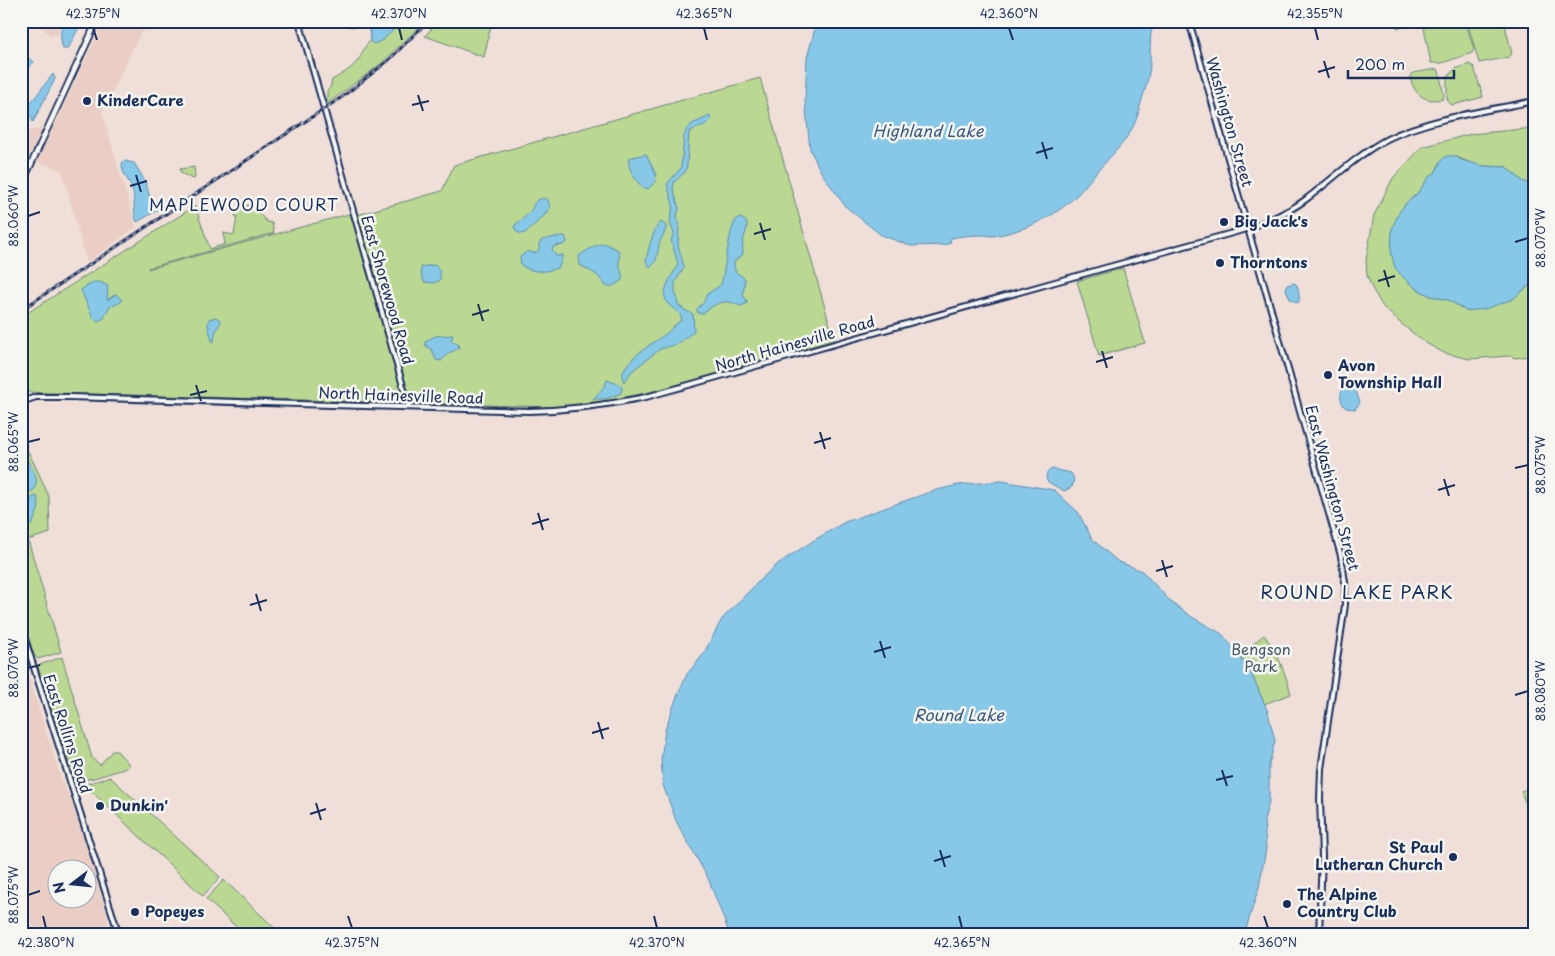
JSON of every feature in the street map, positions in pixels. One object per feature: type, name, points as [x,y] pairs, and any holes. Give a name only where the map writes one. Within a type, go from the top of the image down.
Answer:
[{"type":"main road","points":[[21,186],[97,21]]},
{"type":"main road","name":"East Shorewood Road","points":[[299,21],[409,407]]},
{"type":"main road","name":"Washington Street","points":[[1189,21],[1248,228]]},
{"type":"main road","name":"North Hainesville Road","points":[[21,402],[38,397],[529,411],[617,403],[646,397],[1248,228],[1303,202],[1356,160],[1386,140],[1429,124],[1534,101]]},
{"type":"main road","name":"East Washington Street","points":[[1248,228],[1341,556],[1345,582],[1345,605],[1322,769],[1319,935]]},
{"type":"main road","name":"East Rollins Road","points":[[21,627],[119,935]]},
{"type":"shaded area","points":[[35,21],[61,21],[59,35],[50,35]]},
{"type":"shaded area","points":[[104,21],[177,21],[141,32],[102,112],[136,227],[87,263],[62,171],[37,161]]},
{"type":"shaded area","points":[[42,128],[21,173],[21,133]]},
{"type":"shaded area","points":[[21,645],[29,678],[62,781],[71,800],[90,858],[48,858],[48,908],[98,908],[98,884],[112,935],[21,935]]},
{"type":"green space","points":[[346,21],[355,21],[354,27],[347,26]]},
{"type":"green space","points":[[355,21],[425,21],[382,63],[327,104],[327,91],[332,80],[353,66],[370,41],[369,29]]},
{"type":"green space","points":[[438,21],[492,21],[484,57],[425,36]]},
{"type":"green space","points":[[1389,21],[1420,21],[1418,25],[1398,28]]},
{"type":"green space","points":[[1429,21],[1465,21],[1474,49],[1472,53],[1442,63],[1431,63],[1424,28]]},
{"type":"green space","points":[[1467,21],[1504,21],[1512,54],[1509,57],[1479,63]]},
{"type":"green space","points":[[1469,64],[1474,67],[1483,97],[1453,105],[1449,103],[1447,98],[1447,77],[1455,69]]},
{"type":"green space","points":[[1437,69],[1444,96],[1443,99],[1430,100],[1417,92],[1410,77],[1413,73]]},
{"type":"green space","points":[[760,78],[834,340],[657,390],[596,403],[555,407],[21,392],[21,317],[195,206],[210,249],[225,244],[223,233],[234,235],[236,213],[249,205],[256,204],[255,209],[267,222],[272,223],[274,233],[148,269],[349,214],[350,217],[442,191],[454,165]]},
{"type":"green space","points":[[1534,128],[1534,187],[1524,182],[1506,167],[1472,164],[1455,156],[1441,161],[1435,173],[1429,177],[1417,194],[1407,202],[1406,280],[1417,289],[1431,296],[1449,300],[1466,311],[1524,290],[1534,281],[1534,355],[1516,358],[1509,356],[1469,359],[1444,353],[1424,342],[1398,321],[1383,307],[1373,290],[1367,276],[1366,260],[1374,215],[1393,178],[1422,147],[1471,134]]},
{"type":"green space","points":[[194,167],[195,178],[192,179],[181,173],[180,169]]},
{"type":"green space","points":[[1123,268],[1145,343],[1099,356],[1077,281]]},
{"type":"green space","points":[[21,427],[27,449],[49,497],[50,533],[28,540],[61,652],[38,659],[34,655],[21,612]]},
{"type":"green space","name":"Bengson Park","points":[[1264,635],[1280,663],[1291,694],[1264,704],[1252,675],[1239,655]]},
{"type":"green space","points":[[62,657],[92,758],[100,765],[112,751],[117,751],[128,763],[129,766],[127,768],[94,778],[77,781],[74,779],[38,667]]},
{"type":"green space","points":[[110,777],[220,877],[203,896],[88,790],[86,784]]},
{"type":"green space","points":[[1534,787],[1534,808],[1531,809],[1526,805],[1521,791]]},
{"type":"green space","points":[[224,880],[282,935],[245,935],[206,899]]},
{"type":"water","points":[[63,21],[82,21],[68,49],[63,49],[61,42]]},
{"type":"water","points":[[369,21],[403,21],[383,40],[374,44],[370,41]]},
{"type":"water","name":"Highland Lake","points":[[817,21],[1155,21],[1150,40],[1148,78],[1136,121],[1123,142],[1077,195],[1048,217],[1016,231],[993,236],[974,235],[951,238],[950,243],[945,245],[911,246],[881,235],[845,206],[821,172],[810,149],[805,100],[807,58]]},
{"type":"water","points":[[21,54],[34,62],[29,67],[21,70]]},
{"type":"water","points":[[53,74],[55,79],[33,122],[29,113],[29,105]]},
{"type":"water","points":[[710,116],[711,120],[709,122],[689,132],[687,166],[685,172],[674,182],[673,188],[679,208],[677,216],[679,229],[678,245],[684,267],[675,283],[675,293],[678,305],[693,314],[694,331],[678,344],[660,349],[632,371],[623,381],[623,374],[631,361],[682,320],[678,312],[669,305],[665,295],[678,264],[671,240],[674,233],[670,223],[673,205],[667,184],[681,168],[684,136],[687,129],[692,124]]},
{"type":"water","points":[[646,154],[656,175],[655,182],[648,189],[645,189],[638,183],[629,166],[629,158]]},
{"type":"water","points":[[1446,156],[1455,156],[1461,160],[1484,166],[1506,167],[1524,182],[1534,187],[1534,281],[1513,299],[1485,309],[1466,311],[1449,300],[1431,296],[1417,289],[1395,268],[1391,252],[1392,229],[1398,214],[1407,202],[1417,194],[1429,177],[1435,173]]},
{"type":"water","points":[[125,161],[134,163],[145,181],[151,201],[158,210],[137,222],[133,193],[122,167],[122,163]]},
{"type":"water","points":[[546,198],[550,207],[544,216],[525,233],[517,232],[514,227],[515,225],[528,214],[536,201]]},
{"type":"water","points":[[738,218],[745,221],[747,227],[743,243],[743,254],[734,262],[734,266],[736,272],[745,279],[743,295],[747,301],[746,304],[740,306],[724,302],[702,314],[698,313],[697,309],[704,302],[707,294],[721,285],[732,229]]},
{"type":"water","points":[[661,222],[666,226],[666,229],[656,260],[650,268],[646,261],[648,252],[653,234]]},
{"type":"water","points":[[565,236],[567,242],[563,245],[554,246],[552,250],[556,256],[563,255],[559,267],[540,271],[529,270],[521,265],[520,257],[528,251],[537,252],[542,240]]},
{"type":"water","points":[[604,243],[618,250],[619,254],[622,280],[613,286],[606,286],[597,275],[580,265],[579,256],[591,248]]},
{"type":"water","points":[[433,265],[440,272],[440,280],[434,283],[424,282],[421,267]]},
{"type":"water","points":[[93,282],[100,282],[108,286],[107,300],[116,294],[122,300],[109,307],[104,318],[99,321],[93,318],[81,290]]},
{"type":"water","points":[[1294,283],[1297,285],[1299,292],[1298,303],[1290,299],[1286,289],[1287,285]]},
{"type":"water","points":[[216,317],[221,321],[215,333],[214,342],[212,341],[208,325],[209,319]]},
{"type":"water","points":[[453,335],[451,341],[458,344],[459,348],[449,353],[441,361],[436,360],[432,350],[426,346],[425,342],[435,336]]},
{"type":"water","points":[[607,380],[621,385],[621,393],[606,399],[593,399],[605,386]]},
{"type":"water","points":[[1346,386],[1351,386],[1356,391],[1360,403],[1355,409],[1346,408],[1342,403],[1341,394]]},
{"type":"water","points":[[21,448],[36,478],[35,489],[30,492],[21,492]]},
{"type":"water","points":[[1052,469],[1071,473],[1074,479],[1072,487],[1064,491],[1048,482],[1046,479],[1047,472]]},
{"type":"water","name":"Round Lake","points":[[1002,481],[1054,490],[1078,512],[1092,539],[1117,561],[1142,571],[1171,602],[1192,617],[1222,634],[1252,675],[1268,712],[1275,741],[1269,765],[1269,802],[1264,820],[1266,849],[1259,887],[1245,932],[1243,935],[730,935],[708,878],[677,823],[663,785],[661,760],[665,730],[687,674],[703,655],[722,619],[779,563],[816,539],[845,522],[933,491],[958,485]]},
{"type":"water","points":[[37,496],[39,507],[32,525],[26,522],[27,509],[33,497]]},
{"type":"railway","points":[[21,310],[342,97],[389,60],[428,21]]},
{"type":"place","name":"KinderCare","points":[[87,101]]},
{"type":"place","name":"Big Jack's","points":[[1224,222]]},
{"type":"place","name":"Thorntons","points":[[1220,263]]},
{"type":"place","name":"Avon Township Hall","points":[[1328,375]]},
{"type":"place","name":"Dunkin'","points":[[100,806]]},
{"type":"place","name":"St Paul Lutheran Church","points":[[1453,857]]},
{"type":"place","name":"The Alpine Country Club","points":[[1287,904]]},
{"type":"place","name":"Popeyes","points":[[135,912]]},
{"type":"district","name":"MAPLEWOOD COURT","points":[[244,205]]},
{"type":"district","name":"ROUND LAKE PARK","points":[[1357,593]]}]
